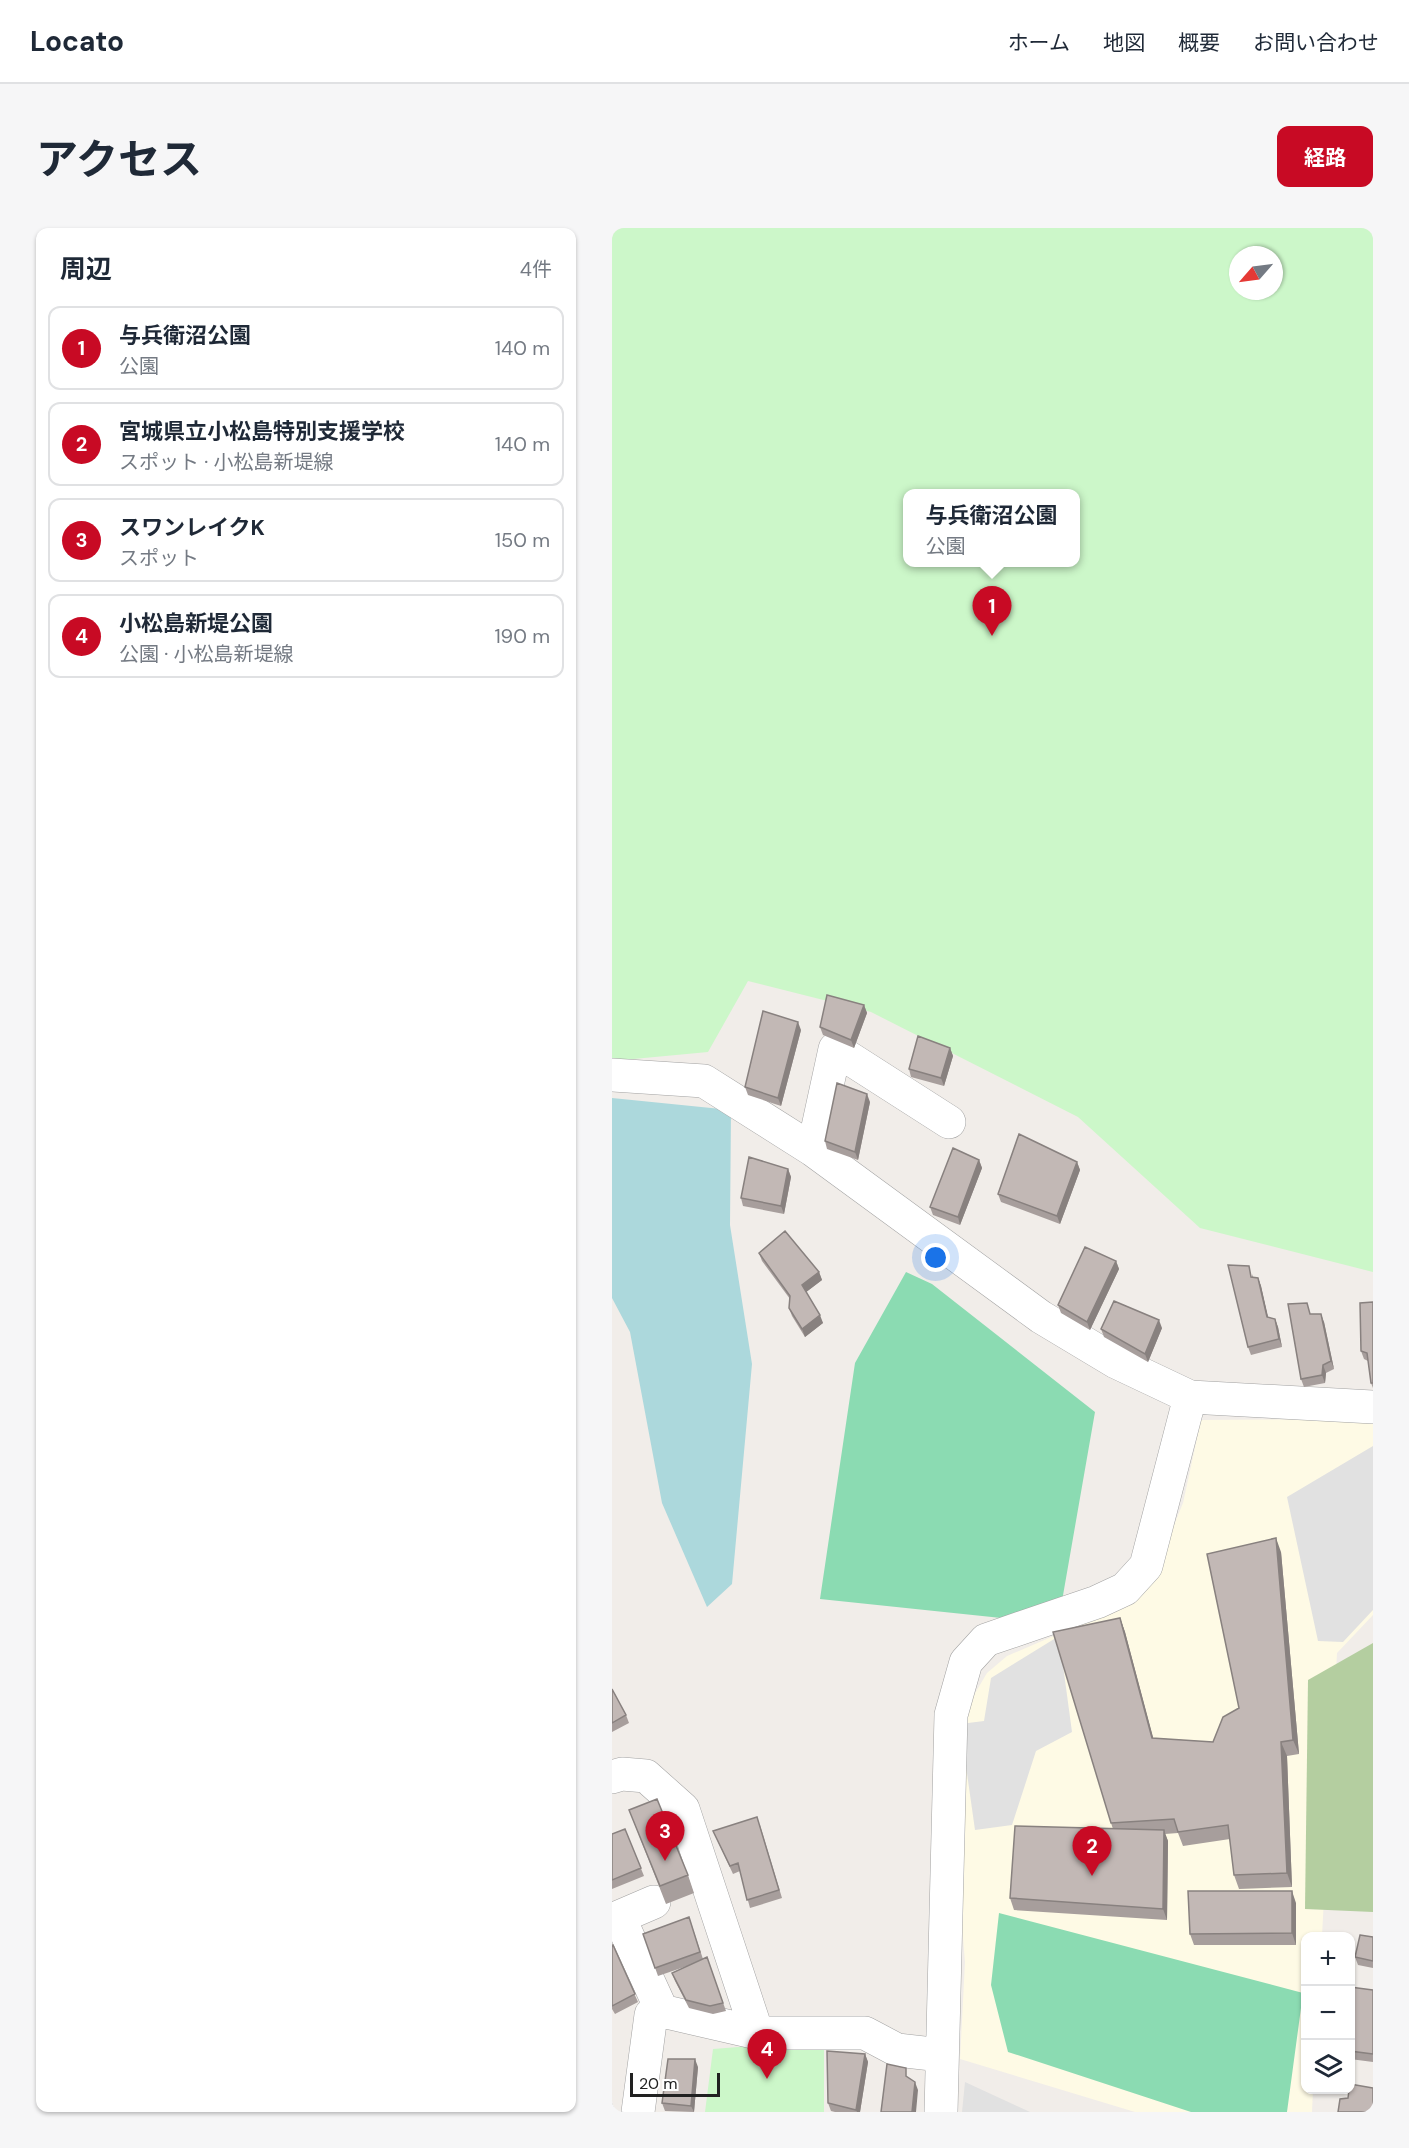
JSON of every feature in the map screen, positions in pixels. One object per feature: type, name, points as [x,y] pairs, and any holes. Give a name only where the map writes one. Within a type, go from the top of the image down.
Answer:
[{"type":"street","points":[[813,1150],[835,1048],[949,1122]]},
{"type":"street","points":[[612,1075],[704,1081],[813,1150],[1041,1317],[1116,1362],[1190,1397],[1373,1407]]},
{"type":"street","points":[[941,2112],[951,1715],[966,1662],[986,1640],[1097,1602],[1125,1589],[1146,1566],[1190,1397]]},
{"type":"street","points":[[612,1777],[622,1774],[646,1776],[683,1809],[757,2033]]},
{"type":"street","points":[[654,1902],[619,1917],[662,2011]]},
{"type":"street","points":[[638,2112],[651,2015],[662,2011],[757,2033],[865,2033],[897,2050],[941,2055]]},
{"type":"shaded area","points":[[1373,1419],[1373,1615],[1337,1653],[1322,1932],[1301,1932],[1301,2094],[1313,2094],[1312,2112],[1135,2112],[960,2059],[965,1962],[958,1880],[961,1717],[987,1673],[1007,1656],[1079,1625],[1150,1584],[1183,1503],[1201,1420]]},
{"type":"shaded area","points":[[1373,1446],[1373,1610],[1343,1642],[1318,1641],[1287,1497]]},
{"type":"shaded area","points":[[1059,1636],[1072,1732],[1036,1751],[1012,1825],[975,1830],[960,1724],[984,1721],[991,1678]]},
{"type":"shaded area","points":[[965,2082],[1030,2112],[962,2112]]},
{"type":"green space","points":[[612,228],[1373,228],[1373,1272],[1200,1228],[1078,1117],[871,1012],[748,981],[708,1052],[612,1061]]},
{"type":"green space","points":[[906,1272],[932,1284],[1095,1412],[1058,1624],[820,1599],[855,1363]]},
{"type":"green space","points":[[1373,1643],[1373,1912],[1305,1909],[1308,1680]]},
{"type":"green space","points":[[999,1913],[1301,1992],[1287,2112],[1191,2112],[1008,2052],[991,1985]]},
{"type":"green space","points":[[802,2042],[824,2043],[824,2112],[705,2112],[713,2049]]},
{"type":"water","points":[[612,1098],[731,1110],[730,1225],[752,1364],[732,1584],[707,1607],[662,1503],[630,1332],[612,1298]]},
{"type":"building","points":[[827,995],[864,1005],[851,1040],[820,1027]]},
{"type":"building","points":[[763,1011],[798,1022],[778,1098],[745,1087]]},
{"type":"building","points":[[918,1036],[950,1048],[941,1078],[909,1069]]},
{"type":"building","points":[[837,1083],[867,1094],[855,1152],[825,1141]]},
{"type":"building","points":[[1019,1134],[1077,1162],[1057,1216],[998,1194]]},
{"type":"building","points":[[953,1148],[979,1160],[958,1217],[930,1207]]},
{"type":"building","points":[[749,1157],[788,1169],[781,1206],[741,1198]]},
{"type":"building","points":[[785,1231],[819,1272],[802,1285],[820,1315],[802,1329],[789,1308],[790,1296],[759,1253]]},
{"type":"building","points":[[1085,1247],[1116,1261],[1087,1322],[1058,1305]]},
{"type":"building","points":[[1228,1265],[1249,1266],[1251,1277],[1258,1278],[1267,1317],[1275,1319],[1279,1339],[1248,1347]]},
{"type":"building","points":[[1114,1301],[1159,1320],[1145,1354],[1101,1329]]},
{"type":"building","points":[[1373,1302],[1373,1383],[1371,1383],[1367,1353],[1361,1351],[1360,1303]]},
{"type":"building","points":[[1307,1303],[1310,1314],[1321,1314],[1331,1361],[1323,1365],[1322,1375],[1301,1379],[1288,1304]]},
{"type":"building","points":[[1276,1538],[1293,1740],[1281,1742],[1287,1873],[1234,1875],[1228,1825],[1178,1832],[1174,1819],[1111,1823],[1053,1632],[1120,1618],[1152,1738],[1213,1742],[1223,1717],[1239,1708],[1207,1554]]},
{"type":"building","points":[[612,1689],[626,1715],[612,1723]]},
{"type":"building","points":[[657,1799],[688,1875],[660,1886],[629,1810]]},
{"type":"building","points":[[757,1817],[779,1890],[747,1900],[738,1863],[730,1866],[713,1831]]},
{"type":"building","points":[[1015,1826],[1164,1830],[1163,1909],[1010,1898]]},
{"type":"building","points":[[625,1829],[641,1868],[612,1880],[612,1834]]},
{"type":"building","points":[[1188,1891],[1292,1891],[1292,1933],[1190,1934]]},
{"type":"building","points":[[689,1917],[700,1952],[655,1968],[643,1934]]},
{"type":"building","points":[[1360,1935],[1373,1937],[1373,1961],[1355,1957]]},
{"type":"building","points":[[612,1945],[635,1994],[612,2006]]},
{"type":"building","points":[[707,1957],[723,2003],[710,2006],[686,2000],[672,1973]]},
{"type":"building","points":[[1355,1988],[1373,1990],[1373,2054],[1355,2052]]},
{"type":"building","points":[[827,2051],[865,2054],[856,2110],[828,2103]]},
{"type":"building","points":[[668,2059],[695,2059],[691,2106],[662,2103]]},
{"type":"building","points":[[887,2064],[906,2068],[906,2076],[915,2082],[912,2112],[881,2112]]},
{"type":"building","points":[[1355,2085],[1373,2088],[1373,2112],[1338,2112],[1340,2099],[1348,2098],[1348,2094],[1355,2094]]},
{"type":"place","name":"与兵衛沼公園","points":[[992,636]]},
{"type":"place","name":"スワンレイクK","points":[[665,1861]]},
{"type":"place","name":"宮城県立小松島特別支援学校","points":[[1092,1876]]},
{"type":"place","name":"小松島新堤公園","points":[[767,2079]]}]
